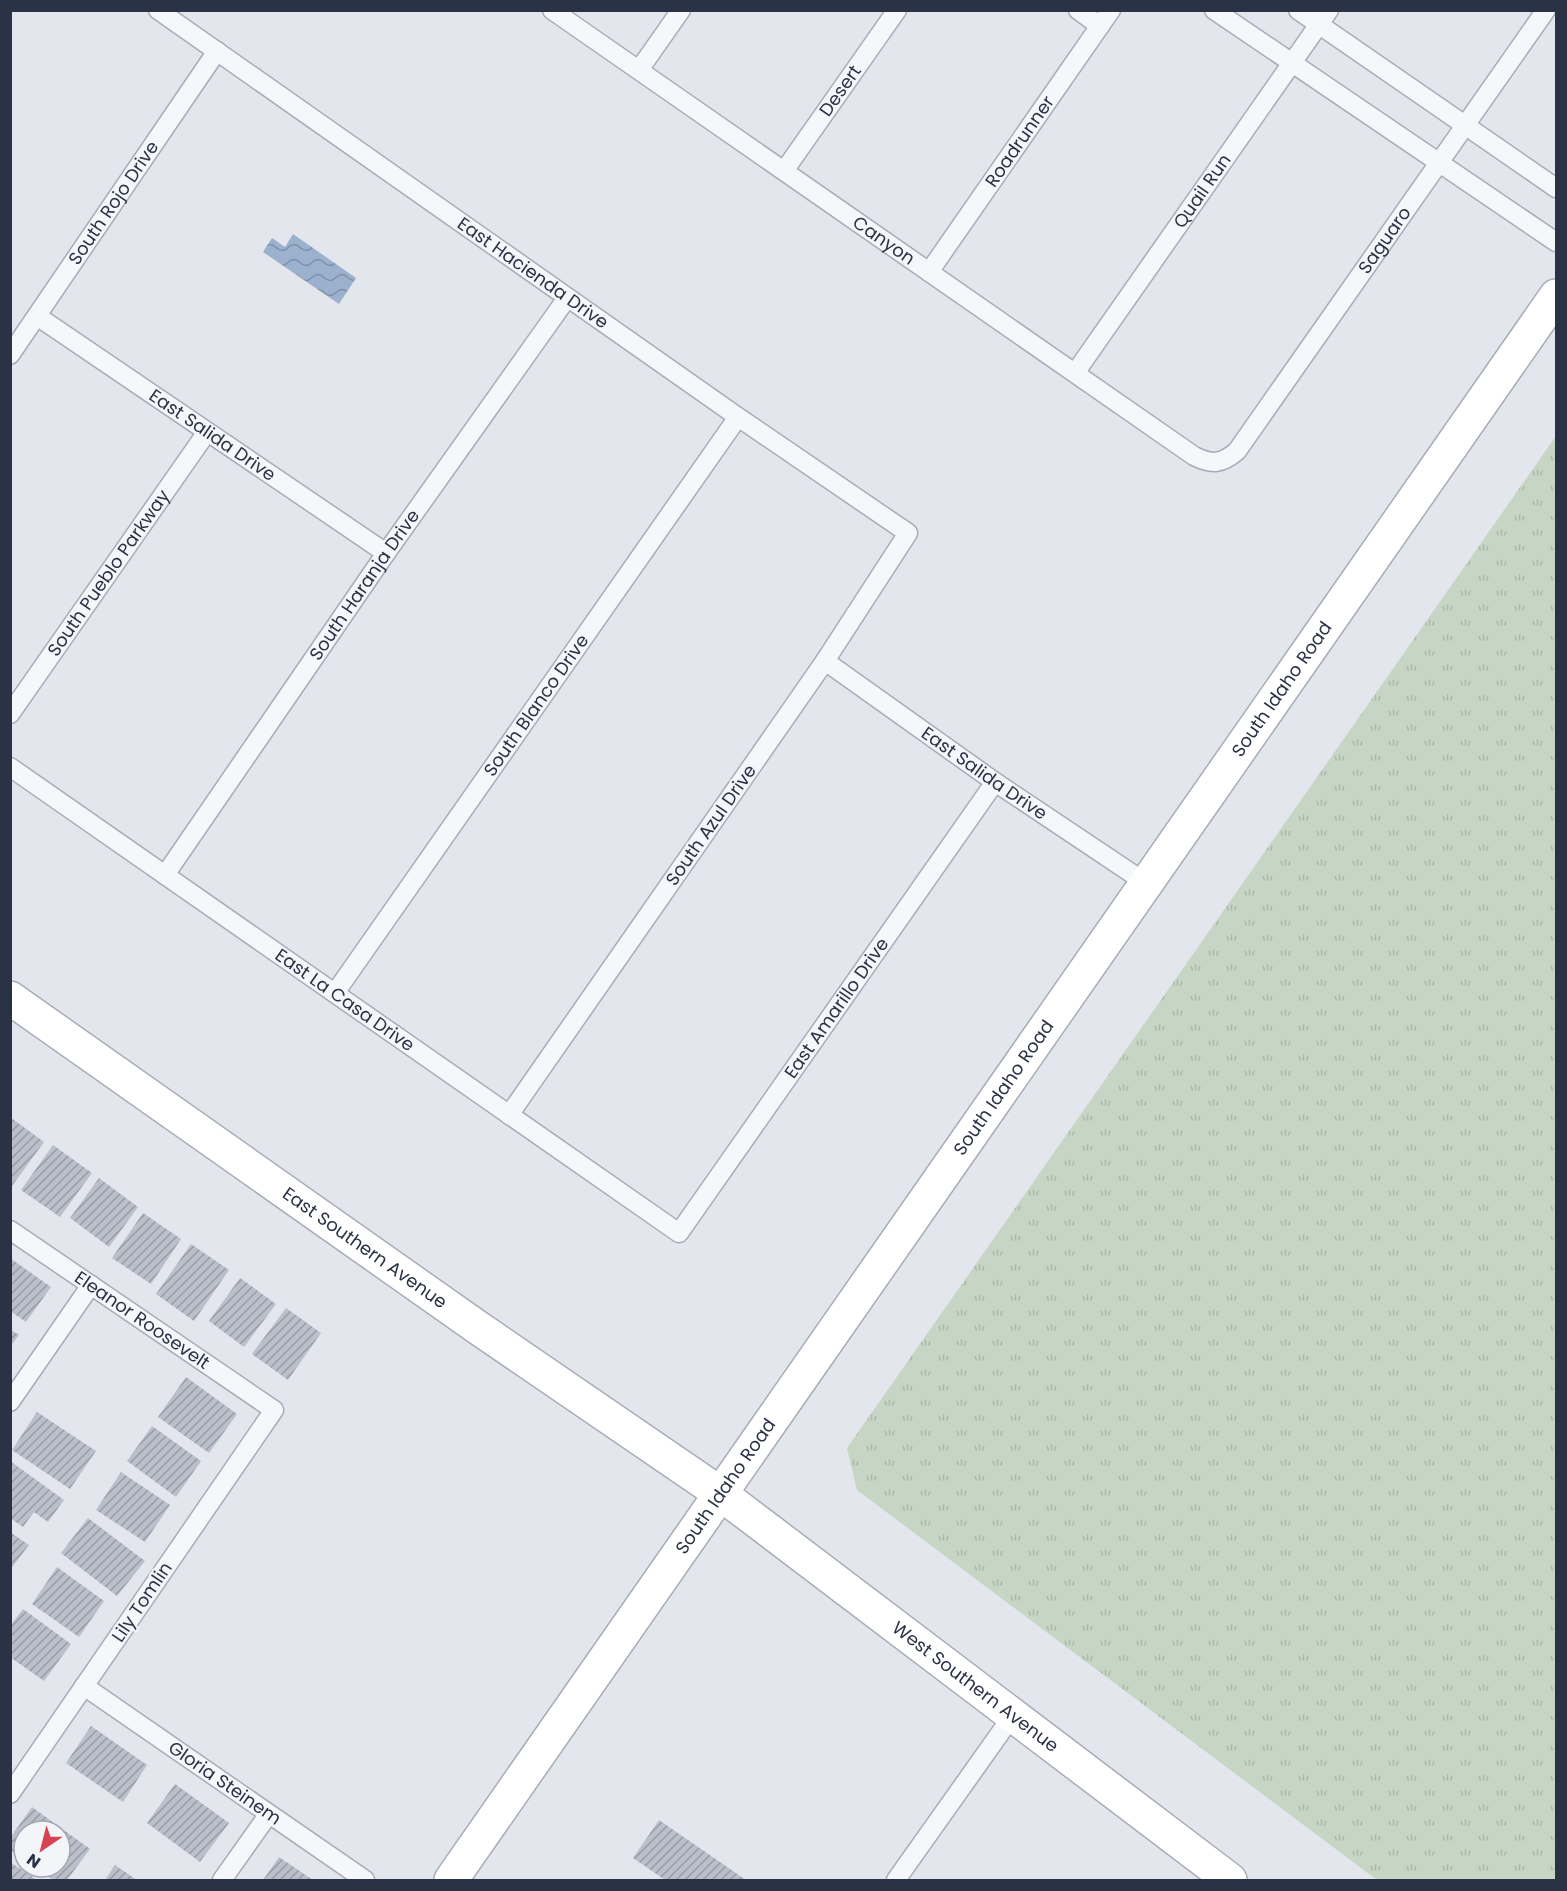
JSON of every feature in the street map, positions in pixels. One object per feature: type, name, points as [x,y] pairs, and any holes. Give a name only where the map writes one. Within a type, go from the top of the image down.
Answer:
[{"type":"main road","name":"South Idaho Road","points":[[451,1881],[1557,296]]},
{"type":"main road","name":"East Southern Avenue","points":[[10,998],[477,1327],[721,1494]]},
{"type":"main road","name":"West Southern Avenue","points":[[721,1494],[1230,1881]]},
{"type":"lane","name":"East Hacienda Drive","points":[[158,10],[567,298],[909,533]]},
{"type":"lane","name":"Canyon","points":[[552,10],[1194,456],[1207,462],[1218,463]]},
{"type":"lane","points":[[639,70],[681,10]]},
{"type":"lane","name":"Desert","points":[[784,171],[897,10]]},
{"type":"lane","points":[[1078,10],[1101,26]]},
{"type":"lane","name":"Roadrunner","points":[[929,272],[1111,10]]},
{"type":"lane","points":[[1214,10],[1557,242]]},
{"type":"lane","points":[[1298,10],[1324,18],[1466,126],[1557,188]]},
{"type":"lane","name":"Saguaro","points":[[1218,463],[1237,451],[1546,10]]},
{"type":"lane","name":"Quail Run","points":[[1075,373],[1324,18]]},
{"type":"lane","name":"South Rojo Drive","points":[[10,355],[217,51]]},
{"type":"lane","name":"South Haranja Drive","points":[[165,875],[386,553],[567,298]]},
{"type":"lane","name":"East Salida Drive","points":[[37,316],[386,553]]},
{"type":"lane","name":"South Blanco Drive","points":[[335,993],[738,417]]},
{"type":"lane","name":"South Pueblo Parkway","points":[[10,714],[207,432]]},
{"type":"lane","name":"South Azul Drive","points":[[509,1115],[825,661],[909,533]]},
{"type":"lane","name":"East Salida Drive","points":[[825,661],[995,782],[1146,883]]},
{"type":"lane","name":"East La Casa Drive","points":[[13,774],[165,875],[679,1233]]},
{"type":"lane","name":"East Amarillo Drive","points":[[679,1233],[995,782]]},
{"type":"lane","name":"Eleanor Roosevelt","points":[[10,1230],[274,1410]]},
{"type":"lane","points":[[10,1402],[91,1285]]},
{"type":"lane","name":"Lily Tomlin","points":[[10,1794],[274,1410]]},
{"type":"lane","name":"Gloria Steinem","points":[[84,1686],[365,1881]]},
{"type":"lane","points":[[896,1881],[1013,1715]]},
{"type":"lane","points":[[222,1881],[268,1815]]},
{"type":"green space","points":[[1556,436],[1556,1880],[1377,1880],[857,1490],[847,1448]]},
{"type":"water","points":[[293,234],[356,278],[339,304],[263,252],[272,238],[285,247]]},
{"type":"building","points":[[10,1117],[44,1142],[12,1186],[10,1184]]},
{"type":"building","points":[[53,1145],[92,1173],[60,1217],[21,1190]]},
{"type":"building","points":[[99,1178],[138,1207],[109,1247],[70,1218]]},
{"type":"building","points":[[143,1213],[181,1239],[151,1284],[112,1258]]},
{"type":"building","points":[[191,1244],[229,1270],[194,1321],[156,1294]]},
{"type":"building","points":[[10,1258],[51,1287],[26,1322],[10,1311]]},
{"type":"building","points":[[240,1278],[276,1304],[244,1347],[209,1321]]},
{"type":"building","points":[[286,1308],[321,1333],[288,1380],[252,1354]]},
{"type":"building","points":[[10,1329],[19,1335],[10,1347]]},
{"type":"building","points":[[186,1377],[237,1414],[209,1453],[158,1417]]},
{"type":"building","points":[[37,1412],[96,1451],[70,1489],[12,1450]]},
{"type":"building","points":[[152,1426],[201,1461],[176,1497],[127,1461]]},
{"type":"building","points":[[10,1461],[64,1500],[48,1522],[34,1512],[23,1527],[10,1518]]},
{"type":"building","points":[[121,1472],[170,1505],[145,1542],[96,1510]]},
{"type":"building","points":[[88,1518],[145,1561],[117,1596],[61,1553]]},
{"type":"building","points":[[10,1532],[29,1545],[10,1570]]},
{"type":"building","points":[[57,1567],[104,1601],[79,1637],[32,1604]]},
{"type":"building","points":[[23,1609],[71,1644],[44,1681],[10,1657],[10,1626]]},
{"type":"building","points":[[91,1726],[147,1765],[123,1802],[66,1763]]},
{"type":"building","points":[[175,1784],[229,1823],[200,1862],[147,1823]]},
{"type":"building","points":[[32,1807],[49,1819],[23,1819]]},
{"type":"building","points":[[659,1820],[746,1880],[665,1880],[633,1858]]},
{"type":"building","points":[[12,1835],[12,1851],[10,1850]]},
{"type":"building","points":[[72,1836],[90,1849],[72,1873]]},
{"type":"building","points":[[279,1857],[313,1880],[263,1880]]},
{"type":"building","points":[[10,1862],[12,1863],[12,1879],[37,1880],[10,1880]]},
{"type":"building","points":[[115,1865],[137,1880],[105,1880]]}]
